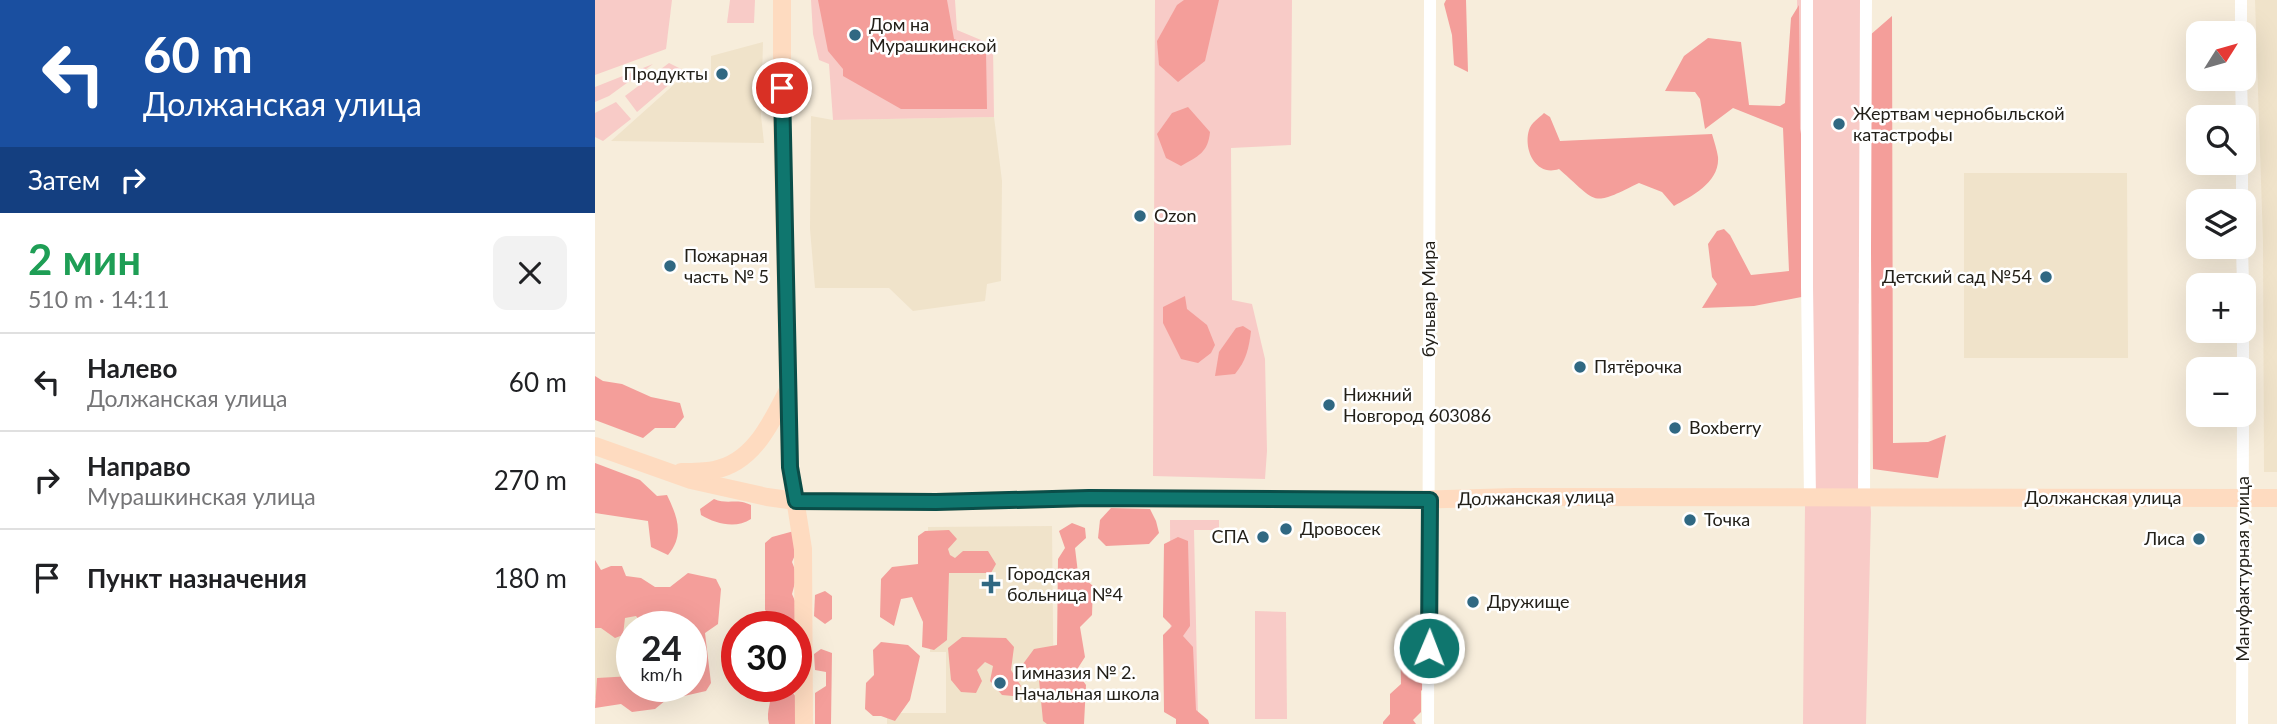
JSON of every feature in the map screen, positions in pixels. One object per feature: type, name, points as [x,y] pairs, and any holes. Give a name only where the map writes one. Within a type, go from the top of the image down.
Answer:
[{"type":"main road","points":[[782,0],[790,467],[803,549],[804,724]]},
{"type":"main road","points":[[672,473],[716,470],[746,454],[770,424],[788,389]]},
{"type":"main road","name":"Должанская улица","points":[[595,446],[731,490],[796,501],[936,502],[1089,498],[1430,500],[1514,497],[2277,498]]},
{"type":"street","name":"бульвар Мира","points":[[1428,724],[1430,0]]},
{"type":"street","points":[[1807,0],[1810,497]]},
{"type":"street","points":[[1864,499],[1866,0]]},
{"type":"street","points":[[2241,0],[2241,21]]},
{"type":"street","name":"Мануфактурная улица","points":[[2242,724],[2243,427]]},
{"type":"shaded area","points":[[595,0],[672,0],[666,49],[595,75]]},
{"type":"shaded area","points":[[730,0],[755,0],[754,23],[727,23]]},
{"type":"shaded area","points":[[811,0],[955,0],[957,30],[993,45],[994,117],[833,120],[829,64],[819,60],[813,34]]},
{"type":"shaded area","points":[[818,0],[947,0],[954,39],[986,51],[987,109],[901,109],[843,76],[843,69],[828,51]]},
{"type":"shaded area","points":[[1155,0],[1292,0],[1291,145],[1231,148],[1232,300],[1252,304],[1265,359],[1265,479],[1153,476]]},
{"type":"shaded area","points":[[1184,0],[1219,0],[1205,61],[1178,82],[1159,65],[1157,41],[1177,5]]},
{"type":"shaded area","points":[[1446,0],[1466,0],[1468,72],[1454,65],[1452,35],[1444,4]]},
{"type":"shaded area","points":[[1797,0],[1872,0],[1868,472],[1871,512],[1866,724],[1803,724],[1805,505]]},
{"type":"shaded area","points":[[2255,0],[2277,0],[2277,472],[2264,472],[2263,241]]},
{"type":"shaded area","points":[[1799,5],[1800,129],[1813,193],[1812,295],[1754,306],[1702,308],[1717,284],[1712,277],[1708,244],[1717,231],[1724,229],[1730,235],[1751,275],[1789,271],[1783,128],[1733,108],[1705,129],[1700,99],[1695,92],[1665,91],[1684,56],[1708,38],[1741,42],[1749,105],[1780,106],[1785,103],[1791,18]]},
{"type":"shaded area","points":[[1892,16],[1893,443],[1928,442],[1946,435],[1938,478],[1873,469],[1869,36]]},
{"type":"shaded area","points":[[763,42],[761,116],[764,143],[611,141],[678,81],[711,80],[711,56]]},
{"type":"shaded area","points":[[669,63],[685,71],[637,112],[625,96]]},
{"type":"shaded area","points":[[653,64],[609,96],[595,102],[595,87]]},
{"type":"shaded area","points":[[616,102],[631,119],[603,141],[595,137],[595,113]]},
{"type":"shaded area","points":[[1188,107],[1210,132],[1204,149],[1181,166],[1166,158],[1157,134],[1172,113]]},
{"type":"shaded area","points":[[1544,113],[1550,117],[1560,141],[1712,134],[1718,157],[1715,174],[1689,198],[1674,206],[1662,192],[1639,183],[1611,196],[1596,198],[1581,189],[1559,169],[1544,169],[1533,160],[1528,146],[1529,130]]},
{"type":"shaded area","points":[[811,116],[833,120],[994,117],[1002,181],[1001,281],[987,284],[985,301],[913,311],[889,288],[815,288],[810,229]]},
{"type":"shaded area","name":"Детский сад №54","points":[[1964,173],[2127,173],[2128,358],[1964,358]]},
{"type":"shaded area","points":[[1185,296],[1187,309],[1207,325],[1215,345],[1211,353],[1198,363],[1181,359],[1163,323],[1163,307]]},
{"type":"shaded area","points":[[1243,326],[1251,331],[1242,364],[1235,374],[1215,376],[1219,352],[1236,328]]},
{"type":"shaded area","points":[[595,376],[651,397],[680,403],[684,417],[675,428],[655,428],[643,438],[595,420]]},
{"type":"shaded area","points":[[595,463],[640,480],[657,496],[667,495],[678,525],[676,540],[668,555],[651,547],[648,521],[595,513]]},
{"type":"shaded area","points":[[714,499],[751,505],[751,519],[739,524],[726,524],[701,515],[700,509]]},
{"type":"shaded area","points":[[1111,508],[1150,509],[1159,533],[1149,544],[1106,546],[1098,538],[1100,520]]},
{"type":"shaded area","points":[[1170,520],[1219,520],[1219,530],[1194,530],[1198,716],[1171,716]]},
{"type":"shaded area","points":[[1072,523],[1085,528],[1086,538],[1075,548],[1078,573],[1093,586],[1092,615],[1080,627],[1085,657],[1076,671],[1086,685],[1084,724],[1047,724],[1043,721],[1039,680],[1023,664],[1034,649],[1057,645],[1058,559],[1065,548],[1059,531]]},
{"type":"shaded area","name":"Городская больница №4","points":[[1052,526],[1054,724],[887,724],[887,713],[946,713],[946,652],[930,652],[928,527]]},
{"type":"shaded area","points":[[949,530],[957,539],[948,549],[950,555],[955,558],[963,551],[988,551],[996,564],[991,573],[949,573],[947,640],[934,650],[922,647],[923,622],[912,597],[901,599],[894,626],[880,617],[881,579],[892,567],[918,564],[918,536],[925,531]]},
{"type":"shaded area","points":[[794,531],[800,543],[792,562],[797,575],[792,594],[798,611],[765,610],[765,543],[772,537]]},
{"type":"shaded area","points":[[1178,537],[1188,541],[1190,626],[1183,636],[1193,647],[1196,710],[1209,724],[1176,724],[1176,719],[1164,712],[1163,635],[1172,626],[1163,617],[1164,544]]},
{"type":"shaded area","points":[[595,560],[601,570],[622,566],[626,576],[641,578],[655,587],[670,587],[688,573],[716,579],[721,589],[718,624],[707,632],[707,611],[616,611],[616,638],[601,628],[595,628]]},
{"type":"shaded area","points":[[825,591],[832,596],[832,619],[825,624],[814,616],[815,595]]},
{"type":"shaded area","points":[[595,594],[629,611],[616,611],[616,691],[595,698]]},
{"type":"shaded area","points":[[1255,611],[1286,612],[1287,719],[1255,719]]},
{"type":"shaded area","points":[[1413,627],[1426,634],[1426,646],[1420,654],[1426,662],[1427,684],[1421,691],[1421,712],[1413,720],[1416,724],[1383,724],[1390,714],[1390,694],[1401,684],[1400,635]]},
{"type":"shaded area","points":[[962,637],[1006,638],[1014,647],[1011,670],[1021,686],[1013,696],[1002,695],[990,681],[993,666],[985,662],[977,670],[982,681],[976,693],[961,692],[951,680],[948,648]]},
{"type":"shaded area","points":[[881,642],[908,645],[920,656],[910,700],[895,721],[873,716],[865,709],[866,683],[874,675],[873,650]]},
{"type":"shaded area","points":[[821,649],[832,653],[831,724],[815,724],[815,693],[826,686],[826,672],[815,670],[814,654]]},
{"type":"shaded area","points":[[707,650],[711,683],[707,689]]},
{"type":"shaded area","points":[[616,677],[616,702],[664,702],[655,709],[632,712],[621,704],[595,708],[597,678]]},
{"type":"shaded area","points":[[770,702],[800,702],[800,724],[769,724]]},
{"type":"place","name":"Дом на Мурашкинской","points":[[855,35]]},
{"type":"place","name":"Продукты","points":[[722,74]]},
{"type":"place","name":"Жертвам чернобыльской катастрофы","points":[[1839,124]]},
{"type":"place","name":"Ozon","points":[[1140,216]]},
{"type":"place","name":"Пожарная часть № 5","points":[[670,266]]},
{"type":"place","name":"Детский сад №54","points":[[2046,277]]},
{"type":"place","name":"Пятёрочка","points":[[1580,367]]},
{"type":"place","name":"Нижний Новгород 603086","points":[[1329,405]]},
{"type":"place","name":"Boxberry","points":[[1675,428]]},
{"type":"place","name":"Точка","points":[[1690,520]]},
{"type":"place","name":"Дровосек","points":[[1286,529]]},
{"type":"place","name":"СПА","points":[[1263,537]]},
{"type":"place","name":"Лиса","points":[[2199,539]]},
{"type":"place","name":"Городская больница №4","points":[[991,584]]},
{"type":"place","name":"Дружище","points":[[1473,602]]},
{"type":"place","name":"Гимназия № 2. Начальная школа","points":[[1000,683]]},
{"type":"route","points":[[782,88],[790,467],[796,501],[936,502],[1089,498],[1430,500],[1429,648]]}]
